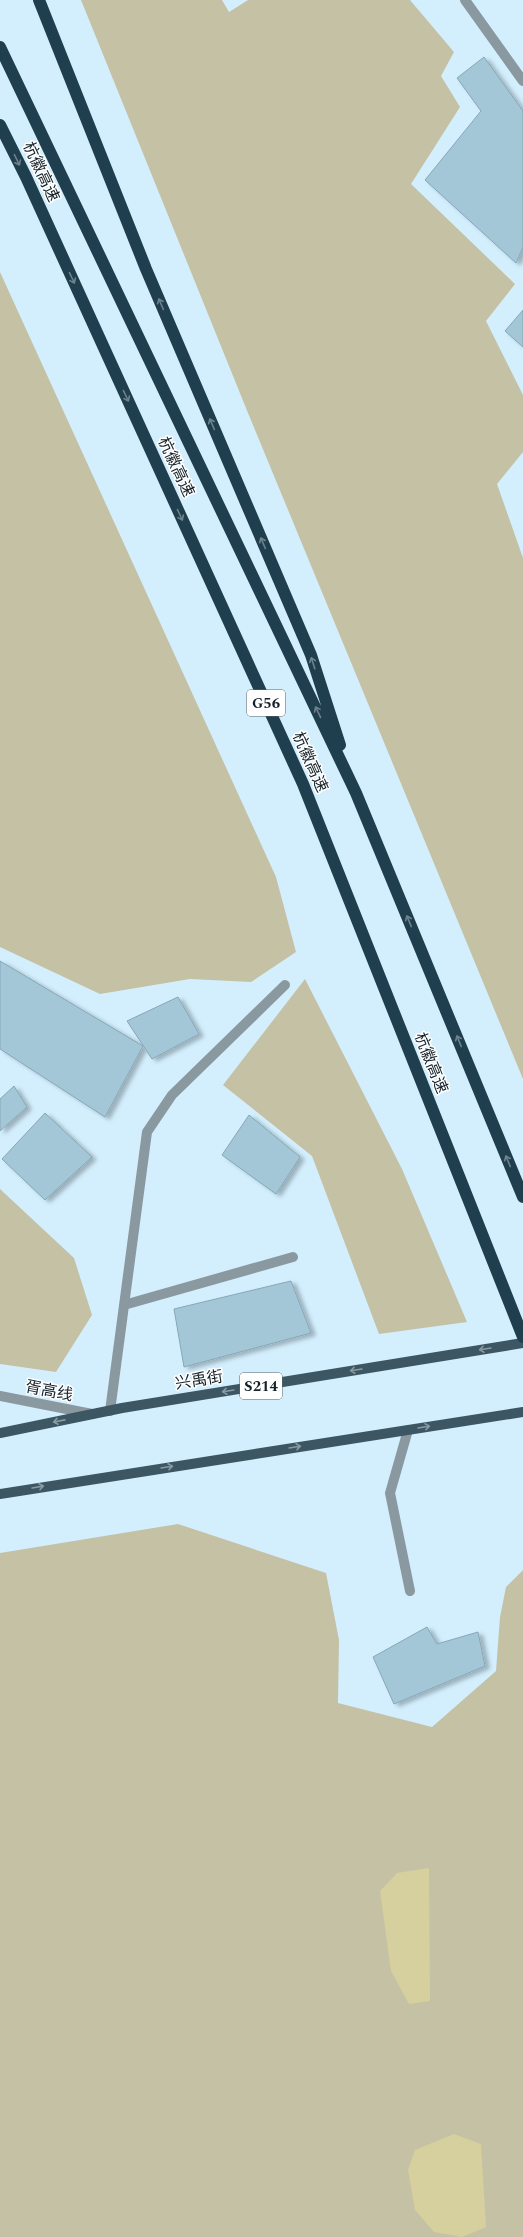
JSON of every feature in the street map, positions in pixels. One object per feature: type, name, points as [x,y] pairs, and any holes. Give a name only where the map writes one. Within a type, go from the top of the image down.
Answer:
[{"type":"highway","points":[[39,0],[146,269],[311,655],[356,793]]},
{"type":"highway","name":"杭徽高速","points":[[0,47],[356,793],[523,1197]]},
{"type":"highway","name":"杭徽高速","points":[[0,125],[26,177],[303,784],[523,1337]]},
{"type":"main road","name":"兴禹街","points":[[0,1433],[92,1414],[523,1343]]},
{"type":"main road","points":[[0,1494],[523,1412]]},
{"type":"street","points":[[464,0],[523,81]]},
{"type":"street","points":[[110,1411],[147,1132],[172,1095],[285,985]]},
{"type":"street","points":[[124,1305],[294,1257]]},
{"type":"street","name":"胥高线","points":[[0,1396],[92,1414]]},
{"type":"street","points":[[408,1430],[390,1492],[410,1591]]},
{"type":"shaded area","points":[[81,0],[222,0],[229,12],[248,0],[410,0],[454,52],[441,76],[460,107],[411,184],[515,284],[486,321],[523,395],[523,452],[497,484],[523,558],[523,1079],[248,413]]},
{"type":"shaded area","points":[[0,272],[276,877],[296,952],[251,982],[190,979],[100,994],[0,947]]},
{"type":"shaded area","points":[[305,979],[402,1169],[467,1322],[379,1334],[312,1156],[223,1085]]},
{"type":"shaded area","points":[[0,1189],[74,1258],[92,1315],[56,1372],[0,1364]]},
{"type":"shaded area","points":[[178,1524],[326,1573],[339,1640],[338,1703],[432,1727],[496,1671],[500,1617],[506,1587],[523,1570],[523,2237],[0,2237],[0,1553]]},
{"type":"shaded area","points":[[429,1868],[430,2001],[409,2004],[391,1971],[380,1891],[397,1873]]},
{"type":"shaded area","points":[[454,2134],[481,2144],[486,2227],[462,2237],[434,2232],[415,2210],[408,2170],[415,2150]]},
{"type":"building","points":[[484,57],[523,111],[523,247],[516,263],[425,180],[481,111],[457,78]]},
{"type":"building","points":[[523,310],[523,347],[505,331]]},
{"type":"building","points":[[0,961],[143,1046],[105,1117],[0,1049]]},
{"type":"building","points":[[178,997],[199,1034],[152,1059],[127,1021]]},
{"type":"building","points":[[14,1086],[27,1107],[0,1131],[0,1099]]},
{"type":"building","points":[[45,1113],[92,1157],[45,1200],[2,1159]]},
{"type":"building","points":[[249,1115],[300,1157],[276,1194],[222,1155]]},
{"type":"building","points":[[291,1281],[311,1333],[184,1367],[174,1309]]},
{"type":"building","points":[[427,1627],[437,1644],[478,1632],[485,1666],[394,1704],[373,1657]]}]
